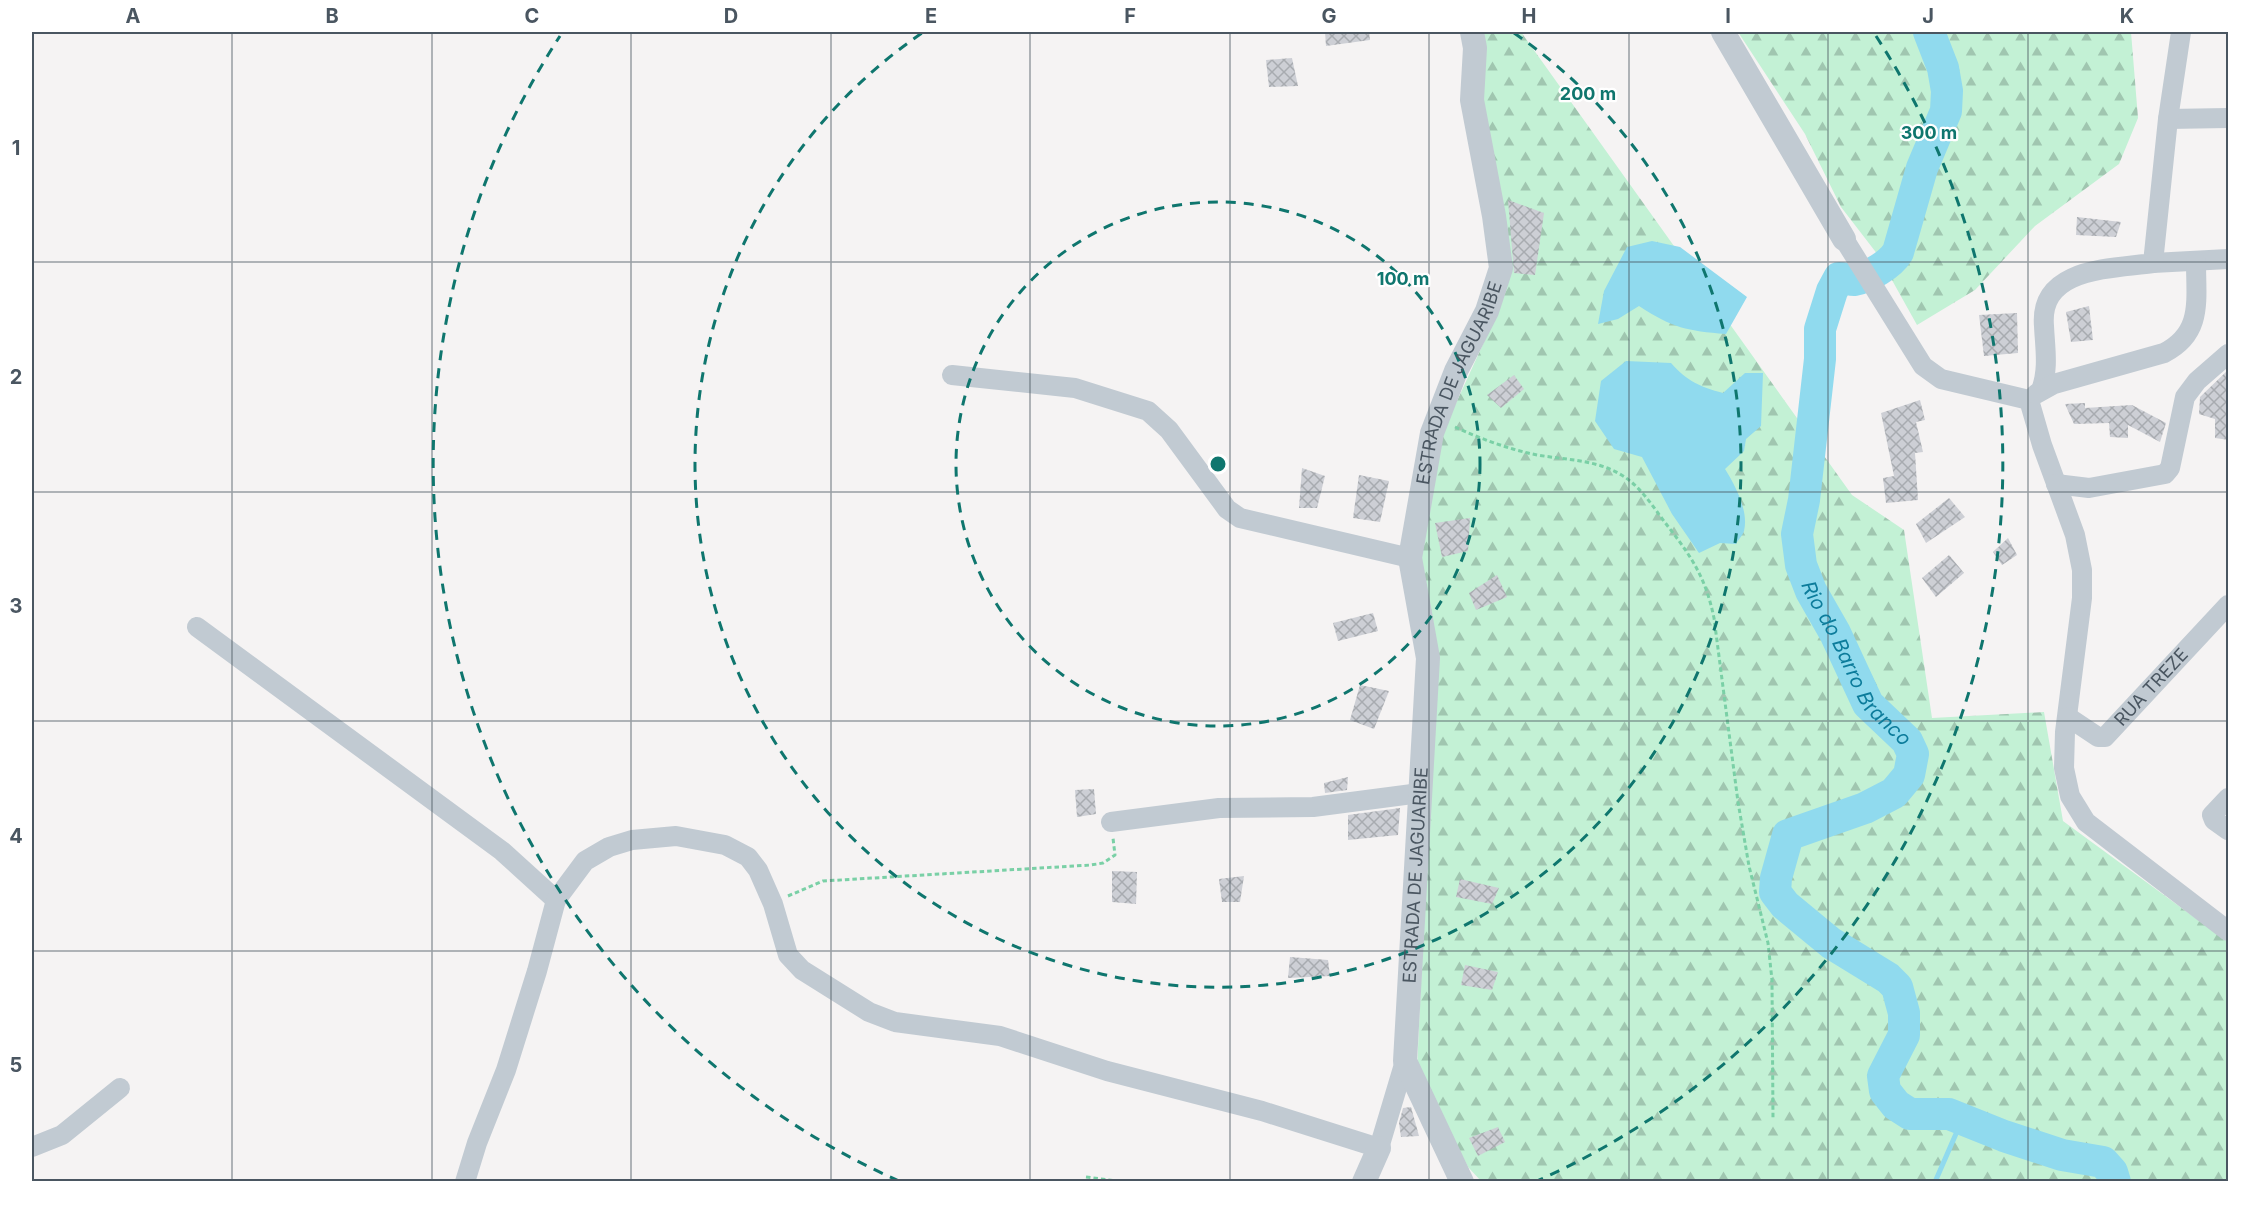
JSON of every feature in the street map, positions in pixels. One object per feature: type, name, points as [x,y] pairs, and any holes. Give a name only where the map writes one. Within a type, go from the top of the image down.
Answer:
[{"type":"street","name":"ESTRADA DE JAGUARIBE","points":[[1462,1182],[1405,1061],[1428,658],[1410,558],[1432,433],[1456,371],[1487,311],[1501,268],[1494,216],[1472,100],[1475,57],[1472,32]]},
{"type":"street","points":[[1723,32],[1844,239],[1923,366],[1941,379],[2035,395],[2164,353],[2180,345],[2189,335],[2195,314],[2196,262]]},
{"type":"street","points":[[2153,263],[2168,119],[2181,32]]},
{"type":"street","points":[[2168,119],[2229,118]]},
{"type":"street","points":[[2229,259],[2153,263],[2084,273],[2066,280],[2050,292],[2043,318],[2047,365],[2035,395],[2056,484],[2074,535],[2082,570],[2082,598],[2064,768],[2070,796],[2086,822],[2229,931]]},
{"type":"street","points":[[2056,484],[2089,488],[2165,474],[2170,468],[2185,397],[2197,381],[2229,354]]},
{"type":"street","points":[[952,375],[1075,388],[1148,411],[1169,430],[1227,509],[1240,518],[1410,558]]},
{"type":"street","name":"RUA TREZE","points":[[2068,717],[2098,737],[2105,737],[2229,605]]},
{"type":"street","points":[[197,627],[502,851],[556,900]]},
{"type":"street","points":[[1111,822],[1219,808],[1313,807],[1420,793]]},
{"type":"street","points":[[2229,798],[2212,815],[2214,820],[2229,830]]},
{"type":"street","points":[[465,1182],[477,1143],[506,1070],[537,971],[556,900],[585,861],[609,847],[632,840],[676,836],[725,845],[748,858],[758,870],[772,904],[779,933],[788,955],[802,970],[869,1012],[895,1022],[1000,1036],[1107,1071],[1262,1111],[1379,1148]]},
{"type":"street","points":[[1364,1182],[1379,1148],[1405,1061]]},
{"type":"street","points":[[32,1147],[62,1135],[120,1088]]},
{"type":"path","points":[[1437,419],[1487,441],[1529,453],[1592,464],[1617,472],[1639,488],[1700,571],[1708,591],[1714,618],[1738,802],[1749,866],[1768,943],[1772,980],[1773,1119]]},
{"type":"path","points":[[772,904],[823,881],[1102,863],[1115,855],[1111,822]]},
{"type":"path","points":[[1086,1177],[1124,1182]]},
{"type":"green space","points":[[1478,32],[1521,32],[1852,495],[1904,530],[1932,718],[2044,712],[2063,821],[2228,942],[2228,1181],[1481,1181],[1468,1167],[1417,1069],[1434,706],[1417,563],[1428,476],[1451,414],[1495,318]]},
{"type":"green space","points":[[1738,32],[2131,32],[2138,118],[2119,164],[2035,226],[1975,290],[1917,325],[1878,255],[1841,207],[1805,134]]},
{"type":"water","points":[[1652,241],[1680,247],[1747,297],[1726,334],[1671,324],[1639,306],[1618,319],[1598,324],[1604,291],[1627,247]]},
{"type":"water","points":[[1626,361],[1671,363],[1694,382],[1723,393],[1745,373],[1763,373],[1761,426],[1746,439],[1744,451],[1725,469],[1737,490],[1745,515],[1744,531],[1736,544],[1720,543],[1699,553],[1672,514],[1642,457],[1614,449],[1595,421],[1601,381]]},
{"type":"building","points":[[1325,32],[1369,32],[1370,40],[1326,46]]},
{"type":"building","points":[[1292,58],[1298,86],[1269,87],[1266,60]]},
{"type":"building","points":[[1508,200],[1544,213],[1535,275],[1514,273]]},
{"type":"building","points":[[2077,217],[2121,222],[2116,237],[2076,235]]},
{"type":"building","points":[[2089,306],[2093,340],[2071,342],[2066,312]]},
{"type":"building","points":[[2017,313],[2018,353],[1984,356],[1979,315]]},
{"type":"building","points":[[2229,369],[2229,440],[2215,438],[2215,419],[2199,414],[2200,397]]},
{"type":"building","points":[[1514,375],[1524,389],[1501,408],[1487,395]]},
{"type":"building","points":[[1920,400],[1925,420],[1916,422],[1923,452],[1915,453],[1918,500],[1886,503],[1883,478],[1894,476],[1881,413]]},
{"type":"building","points":[[2085,403],[2085,408],[2132,405],[2166,423],[2160,442],[2128,425],[2128,438],[2110,437],[2109,423],[2074,424],[2065,404]]},
{"type":"building","points":[[1302,468],[1325,476],[1317,508],[1299,508]]},
{"type":"building","points":[[1359,475],[1389,481],[1380,522],[1353,518]]},
{"type":"building","points":[[1949,498],[1965,517],[1926,543],[1916,524]]},
{"type":"building","points":[[1470,518],[1468,551],[1442,557],[1435,523]]},
{"type":"building","points":[[2008,538],[2017,555],[2002,565],[1993,552]]},
{"type":"building","points":[[1949,555],[1964,573],[1936,597],[1922,578]]},
{"type":"building","points":[[1497,575],[1507,597],[1476,610],[1469,593]]},
{"type":"building","points":[[1373,613],[1378,631],[1338,641],[1333,623]]},
{"type":"building","points":[[1360,685],[1389,691],[1374,729],[1350,720]]},
{"type":"building","points":[[1348,777],[1347,790],[1325,793],[1324,783]]},
{"type":"building","points":[[1094,789],[1096,814],[1077,817],[1075,790]]},
{"type":"building","points":[[1400,808],[1398,835],[1348,840],[1348,815]]},
{"type":"building","points":[[1112,871],[1137,872],[1136,904],[1112,902]]},
{"type":"building","points":[[1244,876],[1240,902],[1222,902],[1219,879]]},
{"type":"building","points":[[1460,879],[1499,888],[1492,904],[1456,897]]},
{"type":"building","points":[[1290,957],[1328,960],[1330,976],[1288,978]]},
{"type":"building","points":[[1465,965],[1498,972],[1492,990],[1461,985]]},
{"type":"building","points":[[1411,1107],[1419,1136],[1401,1137],[1399,1123],[1403,1108]]},
{"type":"building","points":[[1498,1127],[1505,1142],[1478,1156],[1469,1138]]},
{"type":"waterway","name":"Rio do Barro Branco","points":[[1929,32],[1943,68],[1947,91],[1946,111],[1922,168],[1898,252],[1885,266],[1866,276],[1854,280],[1839,278],[1832,291],[1820,329],[1820,359],[1804,500],[1797,534],[1801,565],[1811,591],[1835,633],[1868,704],[1907,741],[1913,754],[1909,775],[1894,793],[1865,808],[1788,835],[1776,878],[1775,892],[1785,905],[1831,943],[1888,978],[1897,987],[1904,1013],[1904,1035],[1883,1076],[1885,1091],[1896,1105],[1910,1114],[1949,1114],[2004,1136],[2062,1155],[2103,1162],[2112,1172],[2115,1182]]},
{"type":"waterway","points":[[1935,1182],[1962,1120]]}]
